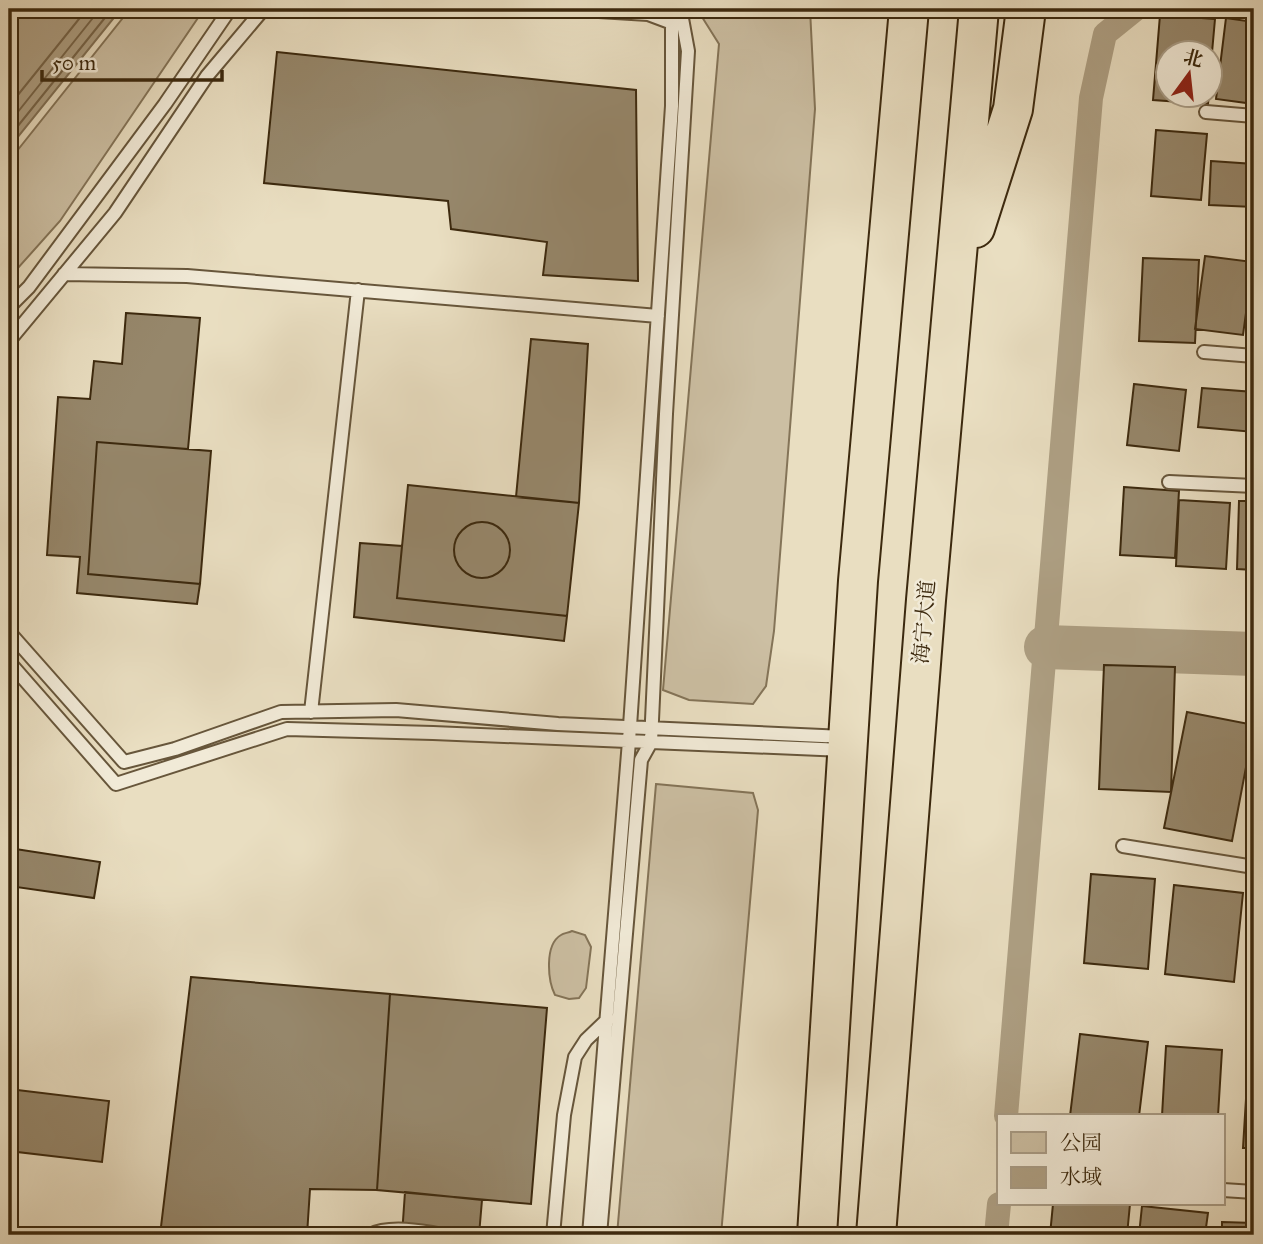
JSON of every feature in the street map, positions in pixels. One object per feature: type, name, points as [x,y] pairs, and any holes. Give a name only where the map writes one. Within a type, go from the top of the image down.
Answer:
[{"type":"highway","points":[[890,9],[904,57]]},
{"type":"highway","points":[[817,1235],[858,581],[909,9]]},
{"type":"highway","name":"海宁大道","points":[[876,1235],[926,600],[979,9]]},
{"type":"highway","points":[[954,293],[1013,109],[1026,9]]},
{"type":"lane","points":[[9,307],[29,287],[165,104],[230,9]]},
{"type":"lane","points":[[9,341],[115,213],[206,76],[261,12],[267,9]]},
{"type":"lane","points":[[566,9],[648,13],[672,23],[672,106],[630,727],[589,1235]]},
{"type":"lane","points":[[600,1235],[641,760],[650,742],[688,51],[681,13],[657,9]]},
{"type":"lane","points":[[1206,111],[1254,116]]},
{"type":"lane","points":[[64,274],[187,276],[658,316]]},
{"type":"lane","points":[[311,712],[358,290]]},
{"type":"lane","points":[[1204,352],[1254,356]]},
{"type":"lane","points":[[1169,482],[1254,486]]},
{"type":"lane","points":[[9,632],[124,762],[175,749],[281,712],[396,710],[848,744]]},
{"type":"lane","points":[[9,662],[116,784],[287,729],[650,742],[848,744]]},
{"type":"lane","points":[[1123,846],[1254,867]]},
{"type":"lane","points":[[553,1235],[564,1115],[575,1057],[586,1040],[606,1023],[621,997]]},
{"type":"lane","points":[[1224,1190],[1254,1192]]},
{"type":"lane","points":[[370,1235],[402,1230],[443,1235]]},
{"type":"green space","points":[[130,9],[204,9],[60,221],[9,278],[9,161]]},
{"type":"green space","points":[[697,9],[810,9],[815,109],[774,631],[766,686],[753,704],[689,700],[663,690],[719,44]]},
{"type":"green space","points":[[656,784],[753,793],[758,810],[721,1235],[617,1235]]},
{"type":"green space","points":[[572,931],[585,935],[591,947],[586,988],[579,998],[569,999],[555,995],[549,964],[556,940],[562,934]]},
{"type":"water","points":[[9,9],[121,9],[9,148]]},
{"type":"building","points":[[1160,15],[1215,19],[1213,38],[1158,38]]},
{"type":"building","points":[[1226,18],[1254,22],[1254,104],[1224,100]]},
{"type":"building","points":[[277,52],[636,90],[638,281],[543,275],[547,242],[451,229],[448,201],[264,183]]},
{"type":"building","points":[[1156,130],[1207,134],[1201,200],[1151,196]]},
{"type":"building","points":[[1211,161],[1254,164],[1254,207],[1209,205]]},
{"type":"building","points":[[1205,256],[1253,262],[1243,335],[1195,329]]},
{"type":"building","points":[[1143,258],[1199,260],[1195,343],[1139,341]]},
{"type":"building","points":[[126,313],[200,318],[188,449],[97,442],[88,574],[200,584],[197,604],[77,593],[80,557],[47,555],[58,397],[90,399],[94,361],[122,364]]},
{"type":"building","points":[[531,339],[588,344],[579,503],[516,497]]},
{"type":"building","points":[[1134,384],[1186,390],[1179,451],[1127,445]]},
{"type":"building","points":[[1202,388],[1254,392],[1254,432],[1198,427]]},
{"type":"building","points":[[97,442],[211,451],[200,584],[88,574]]},
{"type":"building","points":[[408,485],[579,503],[567,616],[397,598]]},
{"type":"building","points":[[1124,487],[1179,491],[1175,558],[1120,555]]},
{"type":"building","points":[[1179,500],[1230,503],[1226,569],[1176,566]]},
{"type":"building","points":[[1239,501],[1254,501],[1254,570],[1237,569]]},
{"type":"building","points":[[476,522],[488,522],[502,530],[510,544],[508,561],[502,570],[488,578],[476,578],[459,566],[454,556],[454,544],[466,527]]},
{"type":"building","points":[[360,543],[402,546],[397,598],[567,616],[564,641],[354,617]]},
{"type":"building","points":[[1104,665],[1175,667],[1171,792],[1099,789]]},
{"type":"building","points":[[1187,712],[1254,725],[1232,841],[1164,828]]},
{"type":"building","points":[[9,848],[100,862],[94,898],[9,886]]},
{"type":"building","points":[[1091,874],[1155,879],[1148,969],[1084,963]]},
{"type":"building","points":[[1174,885],[1243,893],[1234,982],[1165,974]]},
{"type":"building","points":[[191,977],[390,994],[377,1190],[310,1189],[307,1235],[160,1235]]},
{"type":"building","points":[[390,994],[547,1008],[531,1204],[377,1190]]},
{"type":"building","points":[[1080,1034],[1148,1042],[1139,1114],[1070,1114]]},
{"type":"building","points":[[1166,1046],[1222,1050],[1218,1114],[1162,1114]]},
{"type":"building","points":[[1249,1050],[1254,1051],[1254,1148],[1243,1148]]},
{"type":"building","points":[[9,1089],[109,1101],[102,1162],[9,1151]]},
{"type":"building","points":[[405,1192],[482,1200],[479,1235],[402,1235]]},
{"type":"building","points":[[1053,1206],[1130,1206],[1127,1235],[1050,1235]]},
{"type":"building","points":[[1142,1206],[1208,1213],[1205,1235],[1139,1235]]},
{"type":"building","points":[[1222,1222],[1254,1223],[1254,1235],[1222,1235]]},
{"type":"waterway","points":[[1006,1114],[1091,98],[1105,34],[1136,9]]},
{"type":"waterway","points":[[1046,647],[1254,654]]},
{"type":"waterway","points":[[996,1235],[999,1206]]}]
